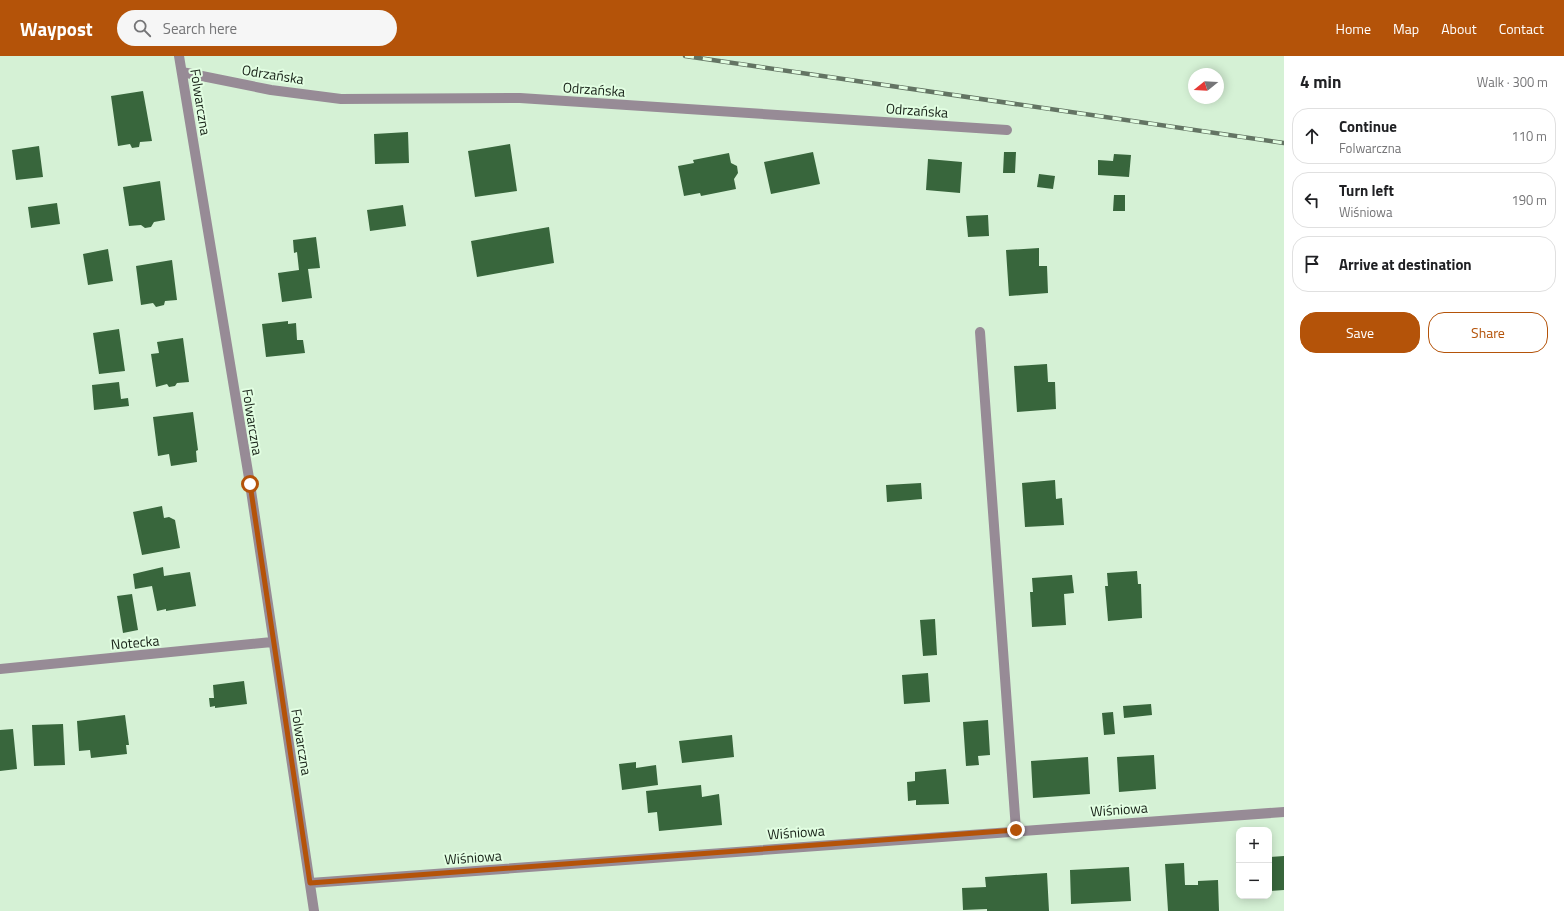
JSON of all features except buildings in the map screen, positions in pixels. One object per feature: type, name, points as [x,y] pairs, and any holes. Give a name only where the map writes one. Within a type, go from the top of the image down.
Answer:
[{"type":"street","name":"Folwarczna","points":[[179,56],[248,476],[314,911]]},
{"type":"street","name":"Odrzańska","points":[[182,72],[271,90],[341,99],[520,98],[1006,130]]},
{"type":"street","points":[[980,332],[1016,830]]},
{"type":"street","name":"Notecka","points":[[0,668],[272,642]]},
{"type":"street","name":"Wiśniowa","points":[[310,883],[1016,830],[1284,812]]},
{"type":"railway","points":[[685,56],[1284,143]]},
{"type":"route","points":[[250,484],[272,642],[310,883],[1016,830]]}]
